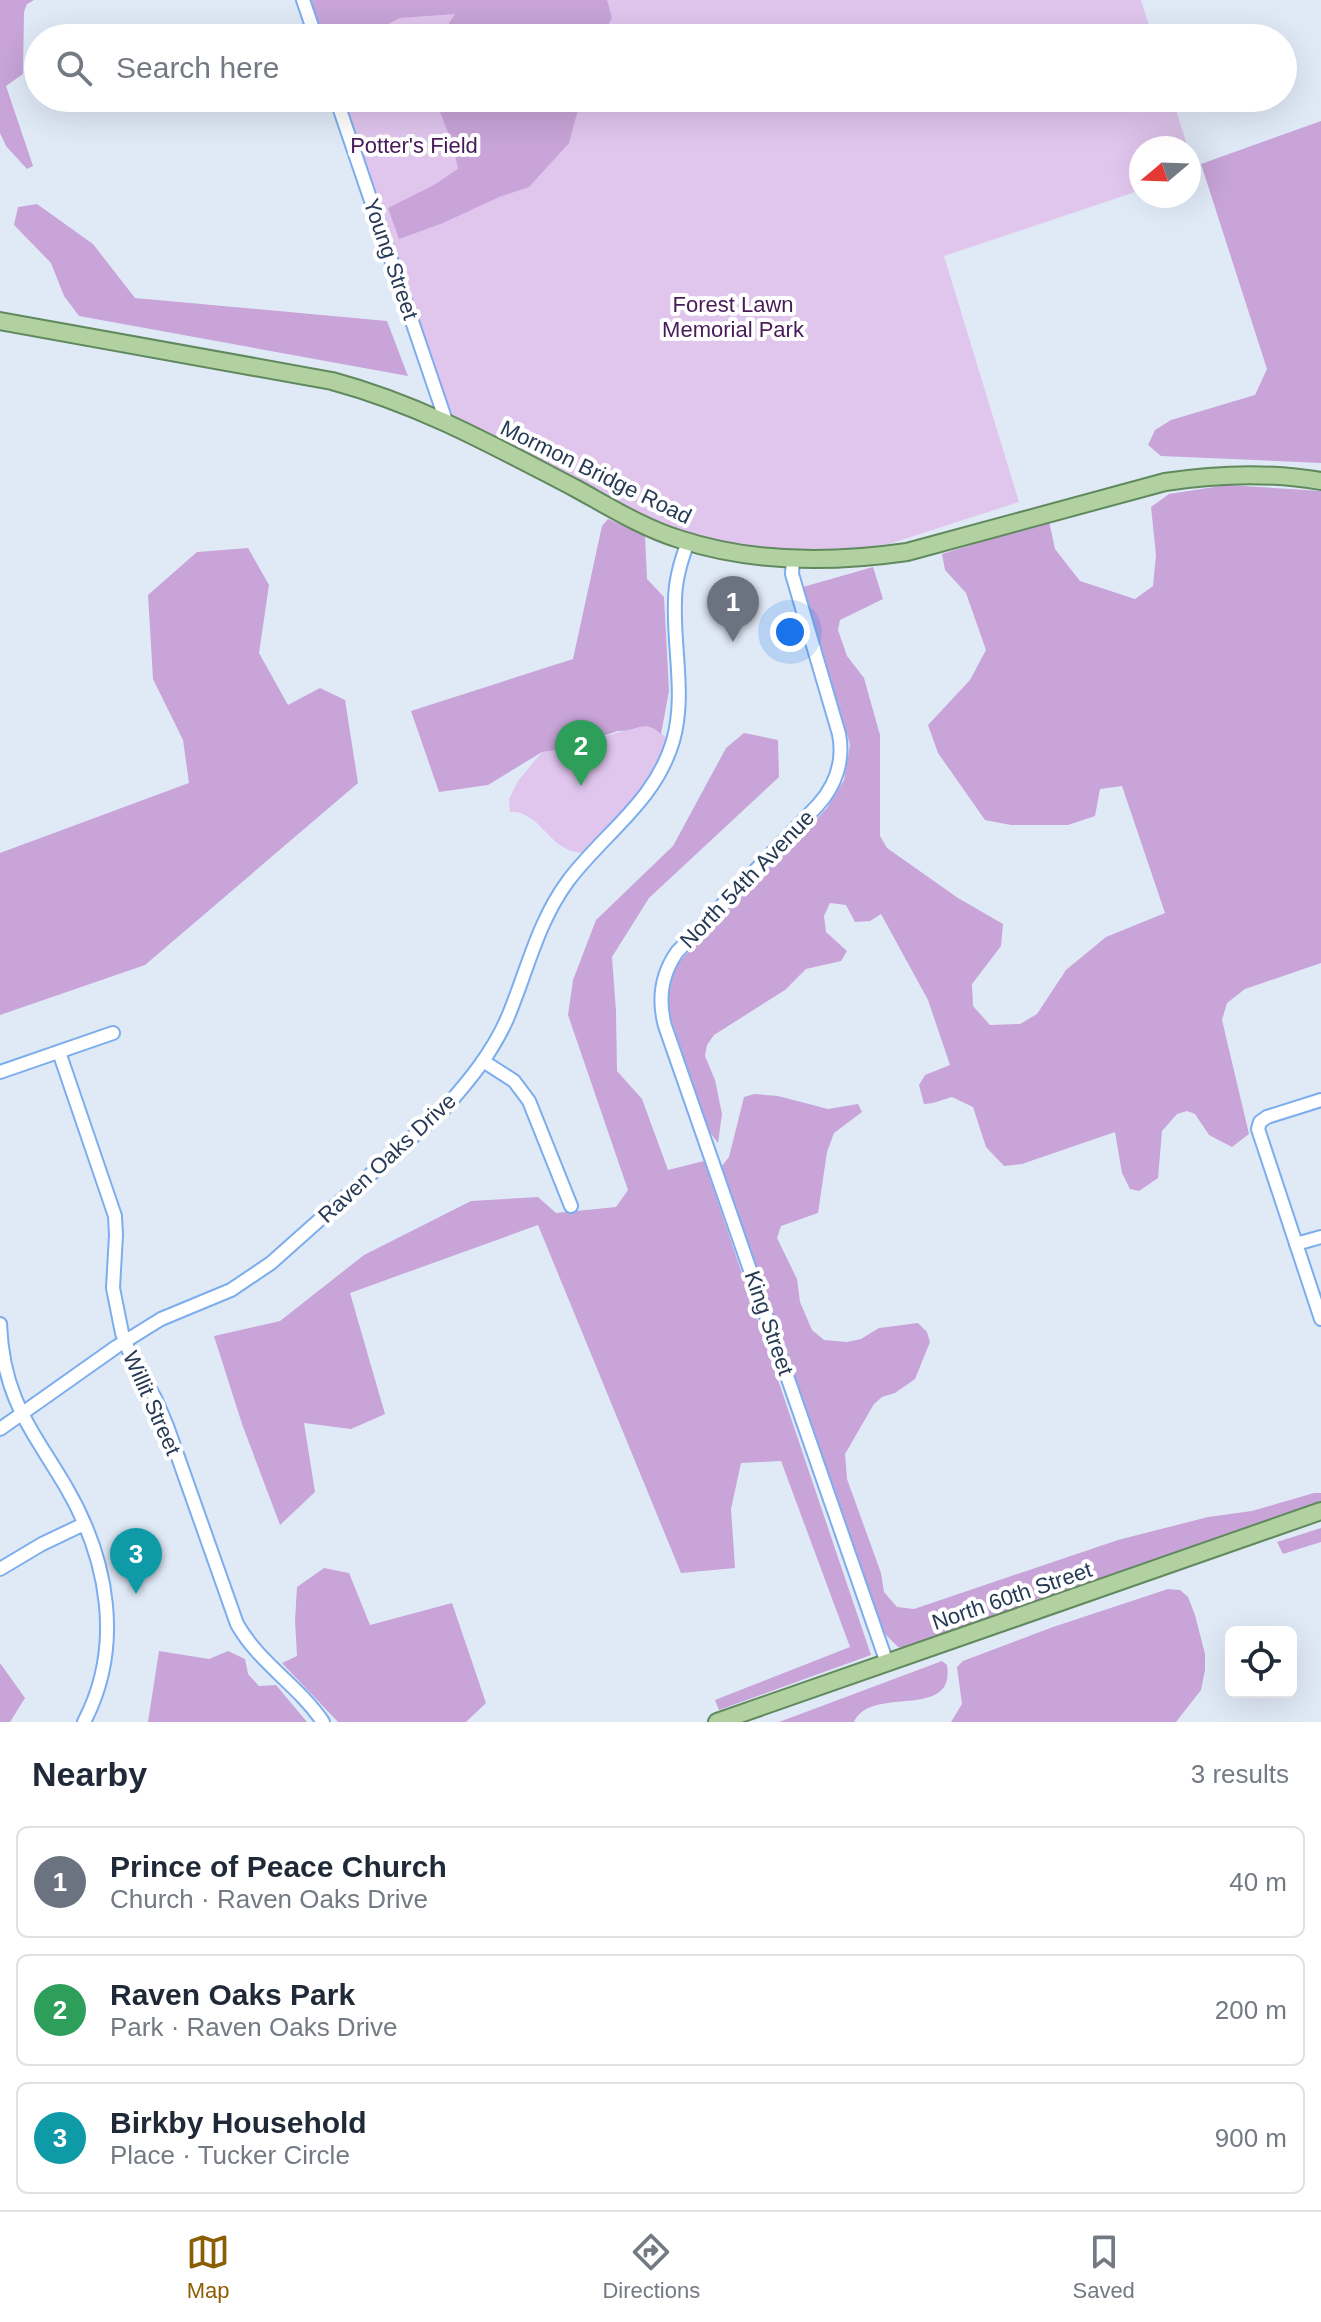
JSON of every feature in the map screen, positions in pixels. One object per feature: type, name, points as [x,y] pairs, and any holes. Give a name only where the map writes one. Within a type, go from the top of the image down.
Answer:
[{"type":"main road","name":"Mormon Bridge Road","points":[[0,321],[332,381],[373,392],[446,421],[676,539],[766,558],[867,558],[907,552],[1178,480],[1243,475],[1321,481]]},
{"type":"main road","name":"North 60th Street","points":[[717,1722],[740,1718],[887,1663],[1321,1511]]},
{"type":"street","points":[[303,0],[311,24]]},
{"type":"street","name":"Young Street","points":[[341,112],[446,421]]},
{"type":"street","name":"Raven Oaks Drive","points":[[0,1429],[161,1319],[231,1290],[271,1263],[444,1109],[483,1061],[506,1020],[535,940],[555,900],[592,853],[635,809],[669,754],[679,703],[675,593],[688,542]]},
{"type":"street","name":"North 54th Avenue","points":[[663,982],[677,952],[818,805],[835,778],[841,753],[839,734],[792,574],[793,559]]},
{"type":"street","name":"King Street","points":[[663,982],[661,1000],[665,1026],[887,1663]]},
{"type":"street","points":[[0,1072],[113,1033]]},
{"type":"street","name":"Willit Street","points":[[59,1052],[115,1216],[113,1288],[125,1342],[167,1426],[237,1624],[250,1645],[295,1688],[323,1722]]},
{"type":"street","points":[[483,1061],[514,1081],[529,1101],[571,1206]]},
{"type":"street","points":[[1321,1100],[1267,1117],[1259,1125],[1259,1135],[1321,1319]]},
{"type":"street","points":[[1296,1244],[1321,1237]]},
{"type":"street","points":[[0,1324],[8,1383],[21,1415],[66,1488],[84,1524],[98,1562],[105,1595],[108,1624],[102,1675],[84,1722]]},
{"type":"street","points":[[0,1569],[84,1524]]},
{"type":"green space","points":[[308,0],[1141,0],[1149,24],[316,24]]},
{"type":"green space","name":"Forest Lawn Memorial Park","points":[[346,112],[1176,112],[1184,136],[1129,136],[1129,194],[944,256],[1019,502],[889,544],[826,552],[735,546],[659,525],[448,415]]},
{"type":"green space","points":[[643,725],[656,729],[668,739],[661,757],[633,802],[582,853],[556,842],[531,818],[510,812],[509,799],[518,781],[542,752],[578,747]]},
{"type":"shaded area","points":[[0,0],[34,0],[27,4],[24,12],[23,74],[6,86],[33,166],[27,169],[6,146],[0,133]]},
{"type":"shaded area","points":[[308,0],[607,0],[612,18],[609,24],[448,24],[455,14],[400,18],[388,24],[316,24]]},
{"type":"shaded area","points":[[440,112],[577,112],[569,143],[529,187],[399,239],[388,208],[458,169],[453,145]]},
{"type":"shaded area","points":[[1321,121],[1321,463],[1161,456],[1148,445],[1155,430],[1171,420],[1255,395],[1267,369],[1201,164]]},
{"type":"shaded area","points":[[37,204],[93,244],[135,298],[387,321],[408,376],[79,316],[64,296],[51,263],[14,225],[18,207]]},
{"type":"shaded area","points":[[1227,485],[1321,491],[1321,963],[1245,989],[1227,1003],[1222,1020],[1249,1134],[1232,1147],[1209,1135],[1195,1114],[1187,1111],[1177,1114],[1162,1131],[1158,1178],[1139,1191],[1130,1189],[1122,1173],[1115,1132],[1022,1164],[1004,1166],[986,1147],[973,1107],[952,1097],[924,1104],[919,1085],[925,1075],[950,1065],[928,1000],[881,914],[870,921],[855,922],[846,905],[830,903],[824,916],[826,932],[847,951],[841,961],[806,969],[785,990],[714,1035],[707,1045],[705,1056],[715,1080],[722,1114],[718,1143],[709,1131],[669,1013],[668,984],[678,963],[827,808],[844,780],[850,745],[803,587],[873,567],[883,599],[840,620],[838,630],[847,656],[864,678],[880,735],[880,836],[887,848],[958,898],[1003,924],[1001,946],[972,984],[973,1006],[990,1025],[1020,1024],[1037,1014],[1066,970],[1106,937],[1165,913],[1122,786],[1100,789],[1095,816],[1068,825],[1011,825],[985,820],[938,753],[928,725],[970,680],[986,650],[966,593],[945,570],[942,554],[1049,521],[1055,549],[1080,581],[1135,599],[1153,586],[1156,555],[1151,507],[1169,494]]},
{"type":"shaded area","points":[[608,519],[645,535],[647,579],[664,597],[669,691],[661,734],[645,726],[618,731],[579,747],[542,752],[488,785],[439,792],[411,711],[573,659],[602,526]]},
{"type":"shaded area","points":[[248,548],[269,585],[259,653],[288,705],[320,688],[345,700],[358,783],[145,965],[0,1015],[0,853],[189,783],[183,740],[153,679],[148,595],[197,552]]},
{"type":"shaded area","points":[[744,733],[778,740],[779,777],[649,898],[612,957],[617,1071],[642,1099],[668,1170],[704,1161],[871,1655],[719,1710],[715,1700],[850,1647],[781,1461],[741,1463],[731,1509],[735,1568],[681,1573],[538,1225],[350,1293],[385,1414],[351,1429],[304,1423],[315,1492],[280,1525],[242,1424],[214,1336],[280,1321],[364,1255],[471,1201],[538,1197],[556,1213],[616,1207],[628,1190],[568,1015],[573,980],[596,920],[673,846],[726,748]]},
{"type":"shaded area","points":[[754,1094],[778,1096],[828,1109],[858,1104],[862,1112],[834,1133],[827,1152],[818,1213],[781,1226],[777,1238],[797,1279],[800,1302],[812,1330],[824,1340],[847,1342],[861,1339],[879,1328],[918,1323],[927,1332],[930,1342],[915,1379],[874,1404],[845,1454],[847,1479],[881,1573],[884,1592],[897,1607],[914,1609],[1118,1540],[1208,1517],[1252,1511],[1314,1493],[1321,1493],[1321,1503],[903,1648],[898,1647],[880,1629],[721,1167],[729,1157],[744,1097]]},
{"type":"shaded area","points":[[1321,1528],[1321,1542],[1283,1554],[1277,1542]]},
{"type":"shaded area","points":[[324,1568],[349,1573],[370,1625],[452,1603],[486,1703],[466,1722],[338,1722],[282,1663],[297,1656],[297,1587]]},
{"type":"shaded area","points":[[1168,1589],[1180,1590],[1188,1597],[1205,1654],[1201,1690],[1176,1722],[951,1722],[962,1704],[957,1667],[963,1661]]},
{"type":"shaded area","points":[[159,1651],[209,1659],[228,1651],[245,1659],[248,1674],[259,1686],[276,1685],[307,1722],[148,1722]]},
{"type":"shaded area","points":[[942,1661],[947,1665],[946,1682],[939,1693],[926,1698],[877,1705],[863,1711],[854,1722],[779,1722]]},
{"type":"shaded area","points":[[0,1663],[25,1698],[10,1722],[0,1722]]},
{"type":"place","name":"Prince of Peace Church","points":[[733,642]]},
{"type":"place","name":"Raven Oaks Park","points":[[581,786]]},
{"type":"place","name":"Birkby Household","points":[[136,1594]]},
{"type":"park label","name":"Potter's Field","points":[[414,145]]}]
